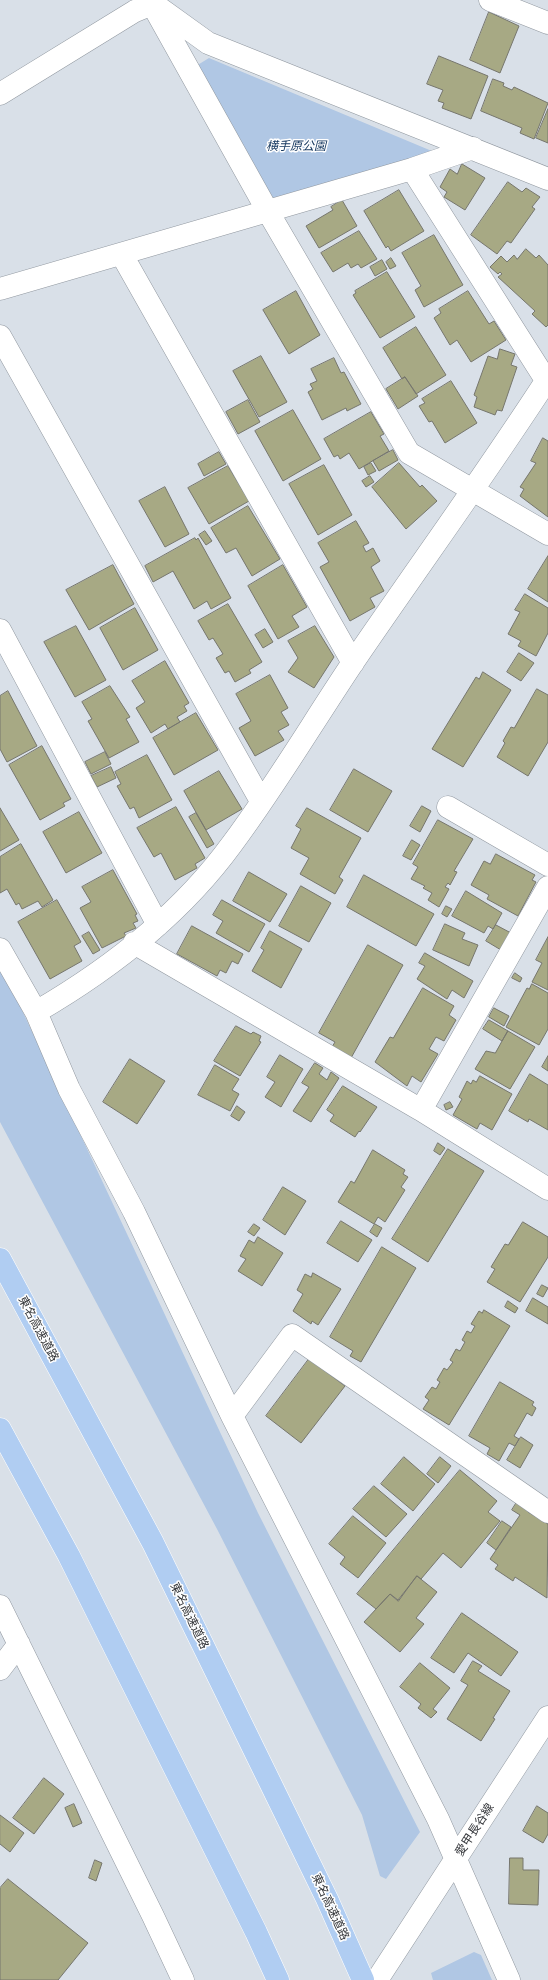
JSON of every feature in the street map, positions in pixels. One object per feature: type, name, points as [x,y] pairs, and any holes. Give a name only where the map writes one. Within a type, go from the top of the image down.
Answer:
[{"type":"highway","name":"東名高速道路","points":[[0,1259],[153,1542],[327,1899],[363,1980]]},
{"type":"highway","points":[[0,1429],[70,1556],[256,1932],[278,1980]]},
{"type":"street","points":[[490,0],[548,23]]},
{"type":"street","points":[[0,94],[151,2]]},
{"type":"street","points":[[151,2],[208,43],[548,179]]},
{"type":"street","points":[[151,2],[268,210],[409,453],[548,534]]},
{"type":"street","points":[[0,289],[122,255],[268,210],[412,170],[473,148]]},
{"type":"street","points":[[36,1012],[76,988],[109,965],[134,943],[158,925],[196,888],[232,845],[353,663],[547,379],[412,170]]},
{"type":"street","points":[[122,255],[353,663]]},
{"type":"street","points":[[0,336],[261,801]]},
{"type":"street","points":[[0,630],[158,925]]},
{"type":"street","points":[[448,807],[548,865]]},
{"type":"street","points":[[421,1110],[548,887]]},
{"type":"street","points":[[134,943],[421,1110],[548,1189]]},
{"type":"street","points":[[0,949],[36,1012],[68,1089],[134,1212],[232,1416],[414,1772],[456,1860],[509,1980]]},
{"type":"street","points":[[232,1416],[292,1335],[548,1512]]},
{"type":"street","points":[[0,1606],[183,1980]]},
{"type":"street","points":[[0,1669],[19,1644]]},
{"type":"street","name":"愛甲長谷線","points":[[377,1980],[548,1717]]},
{"type":"green space","name":"横手原公園","points":[[209,58],[439,154],[273,205],[196,66]]},
{"type":"green space","points":[[0,970],[20,1006],[258,1513],[420,1832],[386,1879],[380,1876],[362,1815],[217,1529],[0,1122]]},
{"type":"green space","points":[[474,1952],[481,1955],[492,1980],[433,1980],[431,1973]]},
{"type":"building","points":[[489,12],[519,26],[500,73],[470,60]]},
{"type":"building","points":[[439,56],[488,76],[471,119],[442,108],[444,103],[438,101],[443,90],[427,84]]},
{"type":"building","points":[[493,79],[504,83],[503,86],[512,90],[514,87],[548,103],[534,139],[520,133],[522,128],[481,111]]},
{"type":"building","points":[[548,109],[548,143],[536,138]]},
{"type":"building","points":[[462,164],[485,178],[465,210],[444,197],[447,192],[440,187],[450,169],[457,174]]},
{"type":"building","points":[[508,182],[522,192],[526,188],[540,197],[532,207],[535,209],[511,243],[507,241],[497,254],[471,235]]},
{"type":"building","points":[[399,190],[424,231],[391,251],[388,246],[386,248],[364,211]]},
{"type":"building","points":[[342,200],[357,226],[319,248],[306,226],[333,210],[331,207]]},
{"type":"building","points":[[359,231],[377,259],[361,268],[358,264],[351,268],[348,263],[333,272],[321,253]]},
{"type":"building","points":[[434,235],[463,285],[424,307],[415,290],[421,286],[402,253]]},
{"type":"building","points":[[526,249],[536,258],[539,255],[548,265],[548,325],[546,327],[532,314],[535,311],[498,277],[502,274],[500,272],[498,274],[490,267],[501,256],[507,262],[514,255],[517,259]]},
{"type":"building","points":[[391,258],[396,266],[390,269],[386,262]]},
{"type":"building","points":[[382,260],[387,269],[375,276],[370,267]]},
{"type":"building","points":[[387,272],[415,317],[380,338],[353,295],[356,293],[355,291]]},
{"type":"building","points":[[296,291],[320,335],[289,354],[263,310]]},
{"type":"building","points":[[468,291],[489,324],[494,321],[506,340],[471,362],[457,340],[450,345],[434,318],[441,313],[439,309]]},
{"type":"building","points":[[416,327],[446,375],[416,394],[405,377],[402,379],[383,348]]},
{"type":"building","points":[[500,349],[515,354],[511,365],[517,367],[502,411],[497,410],[495,415],[474,407],[477,397],[474,395],[488,356],[497,359]]},
{"type":"building","points":[[261,356],[287,402],[259,417],[233,371]]},
{"type":"building","points":[[334,358],[341,373],[344,372],[361,404],[347,411],[346,408],[322,420],[308,392],[313,389],[310,384],[317,381],[311,369]]},
{"type":"building","points":[[405,377],[418,396],[398,409],[386,389]]},
{"type":"building","points":[[451,381],[477,423],[445,443],[432,421],[429,422],[419,406],[425,403],[422,399]]},
{"type":"building","points":[[248,400],[260,422],[238,434],[226,412]]},
{"type":"building","points":[[293,410],[321,459],[283,481],[255,431]]},
{"type":"building","points":[[371,412],[384,434],[380,436],[389,451],[359,469],[349,453],[340,459],[338,455],[334,457],[324,439]]},
{"type":"building","points":[[543,438],[548,441],[548,517],[520,496],[524,489],[520,487],[536,463],[531,461]]},
{"type":"building","points":[[393,450],[398,460],[379,471],[373,461]]},
{"type":"building","points":[[219,452],[226,464],[204,476],[198,464]]},
{"type":"building","points":[[371,463],[376,471],[368,475],[364,467]]},
{"type":"building","points":[[399,463],[420,487],[422,485],[437,501],[406,529],[372,487]]},
{"type":"building","points":[[324,465],[352,515],[318,535],[289,484]]},
{"type":"building","points":[[228,466],[249,501],[209,524],[188,488]]},
{"type":"building","points":[[370,476],[374,482],[366,487],[362,481]]},
{"type":"building","points":[[165,487],[189,534],[165,547],[139,501]]},
{"type":"building","points":[[248,506],[280,559],[252,576],[236,548],[226,553],[211,528]]},
{"type":"building","points":[[356,521],[369,543],[363,546],[366,552],[373,548],[380,561],[371,567],[384,591],[370,598],[375,607],[350,621],[320,567],[329,562],[318,543]]},
{"type":"building","points":[[205,531],[212,541],[206,545],[199,535]]},
{"type":"building","points":[[195,538],[196,540],[198,538],[231,598],[211,609],[207,601],[194,609],[173,571],[153,582],[145,566]]},
{"type":"building","points":[[548,556],[548,602],[528,589]]},
{"type":"building","points":[[113,565],[134,604],[89,630],[66,590]]},
{"type":"building","points":[[283,565],[307,607],[292,616],[299,627],[278,639],[248,586]]},
{"type":"building","points":[[525,594],[548,608],[548,633],[536,656],[518,646],[521,641],[508,634],[520,612],[515,610]]},
{"type":"building","points":[[228,604],[262,662],[249,670],[251,673],[235,682],[229,671],[225,673],[216,658],[223,654],[213,638],[209,640],[198,621]]},
{"type":"building","points":[[135,608],[158,650],[123,670],[100,628]]},
{"type":"building","points":[[76,626],[106,680],[75,697],[44,642]]},
{"type":"building","points":[[315,626],[334,657],[314,688],[288,672],[298,658],[288,641]]},
{"type":"building","points":[[265,629],[273,642],[263,648],[255,635]]},
{"type":"building","points":[[519,653],[534,663],[521,681],[507,672]]},
{"type":"building","points":[[165,661],[189,703],[184,706],[187,711],[177,717],[180,722],[168,729],[165,724],[151,733],[136,708],[145,702],[132,681]]},
{"type":"building","points":[[483,672],[511,690],[463,767],[432,749],[476,677],[479,679]]},
{"type":"building","points":[[270,675],[288,708],[281,712],[289,725],[278,731],[284,740],[255,756],[239,728],[251,721],[236,694]]},
{"type":"building","points":[[110,686],[130,717],[126,719],[139,742],[109,758],[88,721],[92,719],[82,702]]},
{"type":"building","points":[[537,689],[548,695],[548,742],[528,776],[497,757],[505,743],[503,741],[511,727],[514,728]]},
{"type":"building","points":[[8,691],[37,746],[7,762],[0,749],[0,696]]},
{"type":"building","points":[[196,713],[218,750],[174,775],[153,738]]},
{"type":"building","points":[[42,746],[71,799],[63,803],[65,806],[40,820],[9,765]]},
{"type":"building","points":[[105,752],[111,764],[91,774],[85,762]]},
{"type":"building","points":[[147,755],[172,800],[139,818],[134,807],[130,809],[117,786],[121,784],[115,772]]},
{"type":"building","points":[[111,767],[116,778],[97,787],[91,776]]},
{"type":"building","points":[[354,769],[392,791],[368,832],[330,810]]},
{"type":"building","points":[[219,771],[242,809],[206,830],[184,791]]},
{"type":"building","points":[[422,806],[431,811],[420,832],[410,826]]},
{"type":"building","points":[[176,807],[205,858],[195,864],[197,868],[175,880],[161,853],[154,857],[137,828]]},
{"type":"building","points":[[0,808],[19,840],[0,851]]},
{"type":"building","points":[[307,808],[361,838],[339,877],[343,880],[335,894],[300,874],[309,858],[291,848],[301,829],[296,826]]},
{"type":"building","points":[[79,812],[102,853],[66,873],[43,832]]},
{"type":"building","points":[[196,813],[214,844],[207,848],[189,817]]},
{"type":"building","points":[[438,820],[473,839],[454,871],[457,872],[450,885],[448,883],[445,887],[449,889],[439,907],[428,900],[432,893],[423,888],[425,886],[411,879],[418,867],[413,864]]},
{"type":"building","points":[[412,840],[420,845],[411,860],[403,856]]},
{"type":"building","points":[[21,844],[53,900],[42,907],[38,901],[22,909],[19,903],[16,905],[7,889],[0,893],[0,857]]},
{"type":"building","points":[[496,854],[535,875],[532,880],[536,882],[518,916],[487,899],[489,895],[471,885],[484,861],[490,864]]},
{"type":"building","points":[[113,870],[137,914],[135,915],[138,921],[133,923],[136,928],[124,933],[126,936],[102,948],[80,908],[91,902],[82,887]]},
{"type":"building","points":[[249,872],[287,894],[270,922],[233,901]]},
{"type":"building","points":[[364,875],[434,914],[416,946],[347,907]]},
{"type":"building","points":[[301,886],[331,903],[309,942],[279,926]]},
{"type":"building","points":[[466,891],[502,913],[493,929],[488,926],[484,933],[452,916]]},
{"type":"building","points":[[57,900],[81,942],[74,946],[82,961],[50,979],[18,922]]},
{"type":"building","points":[[222,900],[265,924],[249,952],[216,933],[223,921],[213,915]]},
{"type":"building","points":[[446,906],[452,909],[447,917],[442,914]]},
{"type":"building","points":[[445,924],[465,933],[462,939],[478,945],[469,966],[433,950]]},
{"type":"building","points":[[496,925],[511,933],[501,950],[486,941]]},
{"type":"building","points":[[192,926],[243,954],[238,964],[232,961],[226,973],[220,970],[217,976],[177,954]]},
{"type":"building","points":[[270,931],[302,949],[281,988],[252,971],[264,950],[261,948]]},
{"type":"building","points":[[89,932],[100,950],[93,954],[82,936]]},
{"type":"building","points":[[548,937],[548,990],[532,982],[542,963],[536,960]]},
{"type":"building","points":[[368,945],[403,965],[351,1058],[332,1047],[335,1042],[319,1033]]},
{"type":"building","points":[[425,953],[473,981],[464,998],[452,990],[447,999],[417,979],[425,966],[419,963]]},
{"type":"building","points":[[515,973],[522,978],[520,982],[512,978]]},
{"type":"building","points":[[532,984],[548,993],[548,1029],[539,1045],[506,1027],[527,988],[529,989]]},
{"type":"building","points":[[423,988],[454,1006],[449,1015],[456,1020],[444,1041],[436,1037],[429,1049],[438,1054],[421,1082],[412,1076],[407,1086],[375,1062],[390,1037],[393,1038]]},
{"type":"building","points":[[494,1008],[509,1016],[504,1026],[489,1017]]},
{"type":"building","points":[[489,1020],[508,1031],[502,1041],[483,1029]]},
{"type":"building","points":[[236,1026],[251,1034],[253,1032],[261,1036],[259,1041],[261,1042],[240,1076],[214,1061]]},
{"type":"building","points":[[508,1031],[535,1047],[510,1089],[475,1069],[486,1051],[495,1053]]},
{"type":"building","points":[[280,1055],[303,1069],[281,1107],[265,1097],[275,1082],[267,1077]]},
{"type":"building","points":[[548,1056],[548,1071],[542,1067]]},
{"type":"building","points":[[130,1059],[165,1081],[137,1124],[103,1102]]},
{"type":"building","points":[[315,1063],[323,1068],[319,1074],[327,1080],[331,1072],[339,1078],[311,1122],[293,1111],[309,1087],[302,1083]]},
{"type":"building","points":[[215,1065],[239,1079],[232,1090],[239,1094],[230,1111],[198,1095]]},
{"type":"building","points":[[530,1074],[548,1085],[548,1130],[529,1119],[528,1122],[509,1111]]},
{"type":"building","points":[[480,1076],[512,1094],[492,1130],[480,1123],[477,1129],[453,1115],[462,1099],[459,1097],[467,1081],[471,1084],[473,1080],[476,1082]]},
{"type":"building","points":[[343,1086],[377,1107],[355,1137],[330,1121],[334,1115],[327,1110]]},
{"type":"building","points":[[450,1102],[453,1107],[446,1110],[444,1105]]},
{"type":"building","points":[[237,1106],[245,1112],[239,1121],[231,1116]]},
{"type":"building","points":[[438,1143],[445,1148],[440,1155],[434,1151]]},
{"type":"building","points":[[448,1149],[484,1171],[428,1262],[392,1239]]},
{"type":"building","points":[[373,1150],[405,1170],[403,1174],[408,1177],[401,1187],[405,1190],[385,1222],[378,1217],[374,1224],[338,1202],[351,1181],[354,1183]]},
{"type":"building","points":[[283,1187],[306,1201],[285,1235],[263,1220]]},
{"type":"building","points":[[341,1221],[372,1240],[358,1262],[327,1243]]},
{"type":"building","points":[[523,1222],[548,1237],[548,1257],[520,1302],[487,1282],[495,1269],[491,1267],[505,1244],[508,1245]]},
{"type":"building","points":[[254,1224],[260,1228],[254,1236],[248,1232]]},
{"type":"building","points":[[375,1224],[382,1228],[377,1237],[370,1232]]},
{"type":"building","points":[[258,1237],[283,1253],[262,1286],[238,1271],[246,1259],[240,1256],[249,1240],[254,1243]]},
{"type":"building","points":[[382,1247],[416,1268],[361,1362],[350,1356],[353,1351],[330,1337]]},
{"type":"building","points":[[313,1273],[341,1289],[318,1325],[312,1321],[311,1324],[293,1311],[303,1294],[297,1290],[305,1274],[311,1277]]},
{"type":"building","points":[[542,1285],[548,1288],[543,1297],[537,1294]]},
{"type":"building","points":[[533,1298],[548,1307],[548,1324],[526,1311]]},
{"type":"building","points":[[508,1301],[518,1308],[515,1313],[505,1307]]},
{"type":"building","points":[[484,1310],[510,1326],[449,1425],[423,1409],[429,1400],[425,1397],[432,1387],[436,1389],[440,1382],[437,1380],[444,1368],[447,1370],[453,1362],[450,1360],[456,1349],[460,1351],[465,1342],[462,1340],[467,1331],[471,1333],[475,1326],[471,1324],[479,1311],[482,1313]]},
{"type":"building","points":[[309,1359],[345,1386],[301,1443],[266,1416]]},
{"type":"building","points":[[500,1382],[534,1402],[532,1405],[536,1408],[532,1416],[527,1413],[514,1436],[519,1439],[515,1446],[509,1443],[499,1461],[487,1454],[490,1448],[469,1436]]},
{"type":"building","points":[[521,1437],[533,1445],[520,1468],[507,1460]]},
{"type":"building","points":[[404,1457],[435,1484],[413,1511],[381,1484]]},
{"type":"building","points":[[440,1457],[451,1466],[438,1483],[427,1474]]},
{"type":"building","points":[[460,1470],[497,1501],[488,1512],[500,1521],[461,1568],[443,1553],[421,1579],[417,1576],[398,1600],[390,1594],[376,1609],[357,1594]]},
{"type":"building","points":[[374,1486],[407,1514],[386,1537],[353,1509]]},
{"type":"building","points":[[517,1502],[529,1510],[528,1512],[548,1524],[547,1598],[515,1577],[513,1581],[495,1569],[498,1565],[490,1559],[520,1515],[512,1510]]},
{"type":"building","points":[[353,1516],[386,1543],[358,1578],[340,1564],[345,1557],[329,1544]]},
{"type":"building","points":[[502,1521],[511,1527],[496,1550],[487,1543]]},
{"type":"building","points":[[417,1576],[437,1592],[416,1618],[424,1624],[400,1652],[364,1622],[390,1594],[398,1601]]},
{"type":"building","points":[[462,1613],[518,1652],[501,1676],[468,1653],[454,1673],[431,1658]]},
{"type":"building","points":[[473,1661],[482,1666],[478,1671],[510,1691],[481,1741],[447,1719],[468,1685],[461,1681]]},
{"type":"building","points":[[420,1663],[450,1688],[433,1709],[437,1712],[431,1718],[418,1708],[421,1704],[400,1687]]},
{"type":"building","points":[[44,1778],[64,1794],[34,1834],[13,1818]]},
{"type":"building","points":[[74,1804],[82,1823],[73,1827],[65,1808]]},
{"type":"building","points":[[537,1806],[548,1813],[548,1834],[543,1843],[523,1831]]},
{"type":"building","points":[[0,1815],[24,1833],[10,1852],[0,1844]]},
{"type":"building","points":[[510,1858],[523,1858],[523,1870],[539,1870],[538,1905],[509,1904]]},
{"type":"building","points":[[95,1860],[102,1863],[96,1881],[89,1878]]},
{"type":"building","points":[[8,1879],[88,1943],[58,1980],[0,1980],[0,1888]]}]
